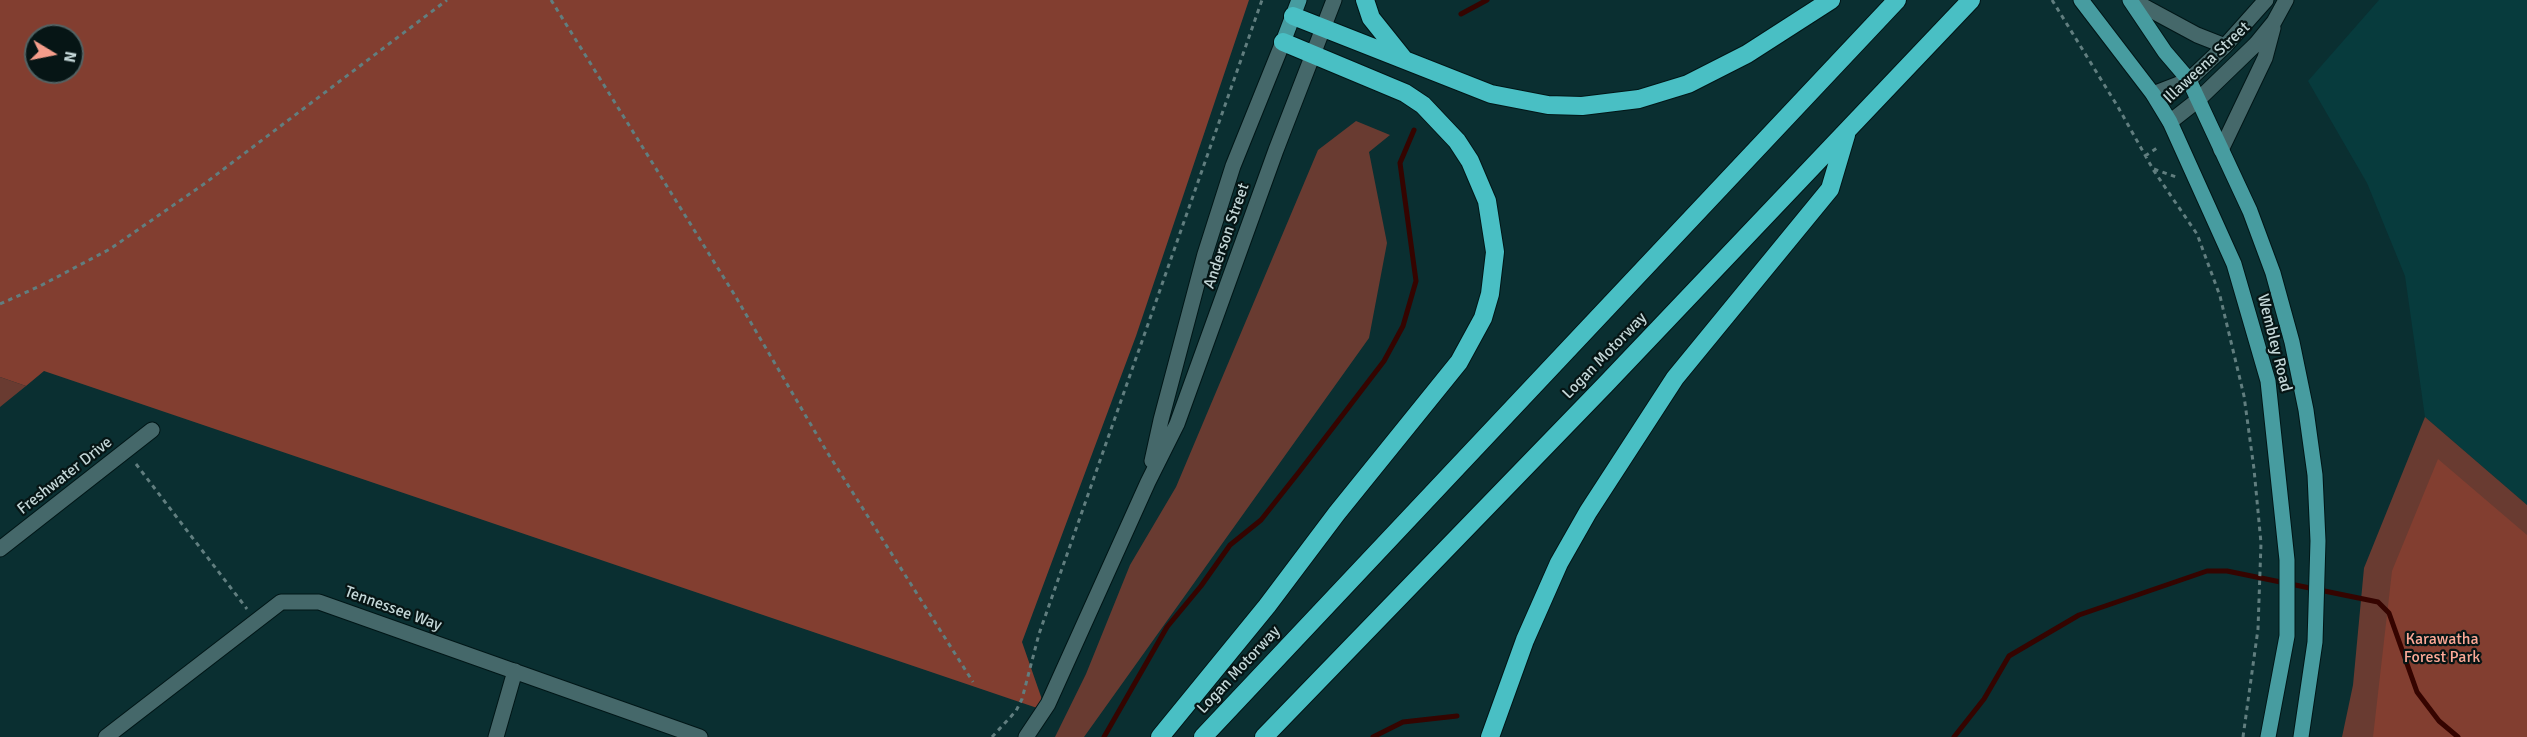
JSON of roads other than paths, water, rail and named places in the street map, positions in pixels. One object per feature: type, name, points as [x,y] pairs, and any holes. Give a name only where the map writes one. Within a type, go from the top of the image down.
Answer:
[{"type":"highway","points":[[1365,0],[1371,18],[1406,61]]},
{"type":"highway","points":[[1296,8],[1323,27],[1462,84],[1520,101],[1582,106],[1614,103],[1666,92],[1715,72],[1832,0]]},
{"type":"highway","name":"Logan Motorway","points":[[1203,737],[1897,0]]},
{"type":"highway","name":"Logan Motorway","points":[[1264,737],[1971,0]]},
{"type":"highway","points":[[1160,737],[1268,606],[1338,513],[1459,362],[1479,326],[1490,294],[1495,252],[1487,201],[1470,161],[1457,141],[1423,105],[1405,93],[1283,42]]},
{"type":"highway","points":[[1490,737],[1525,640],[1560,563],[1587,512],[1675,378],[1830,189],[1848,130]]},
{"type":"main road","name":"Wembley Road","points":[[2081,0],[2153,93],[2170,122],[2234,264],[2268,381],[2287,560],[2287,636],[2268,737]]},
{"type":"main road","name":"Wembley Road","points":[[2131,0],[2165,52],[2189,80],[2250,211],[2273,273],[2292,342],[2306,410],[2315,475],[2318,570],[2315,642],[2301,737]]},
{"type":"main road","name":"Anderson Street","points":[[1283,42],[1296,8]]},
{"type":"street","name":"Anderson Street","points":[[1026,737],[1048,704],[1148,482],[1177,424],[1334,0]]},
{"type":"street","points":[[2131,0],[2197,35],[2225,46]]},
{"type":"street","name":"Illaweena Street","points":[[2153,93],[2189,80],[2225,46],[2266,0]]},
{"type":"street","name":"Illaweena Street","points":[[2170,122],[2198,100],[2256,44],[2274,22],[2286,0]]},
{"type":"street","points":[[2221,150],[2265,58],[2274,22]]},
{"type":"street","name":"Anderson Street","points":[[1148,482],[1161,420],[1205,254],[1233,166],[1283,42]]},
{"type":"street","name":"Freshwater Drive","points":[[0,549],[152,430]]},
{"type":"street","name":"Tennessee Way","points":[[106,737],[281,602],[319,602],[700,737]]},
{"type":"street","points":[[496,737],[514,671]]},
{"type":"waterway","points":[[1461,14],[1487,0]]},
{"type":"waterway","points":[[1104,737],[1167,627],[1201,586],[1230,545],[1261,520],[1299,472],[1384,361],[1403,326],[1416,281],[1400,163],[1414,130]]},
{"type":"waterway","points":[[1954,737],[1984,699],[2009,656],[2079,615],[2207,571],[2227,571],[2378,602],[2389,613],[2417,692],[2439,721],[2458,737]]},
{"type":"waterway","points":[[1373,737],[1403,722],[1457,716]]},
{"type":"park label","name":"Karawatha Forest Park","points":[[2442,649]]}]
